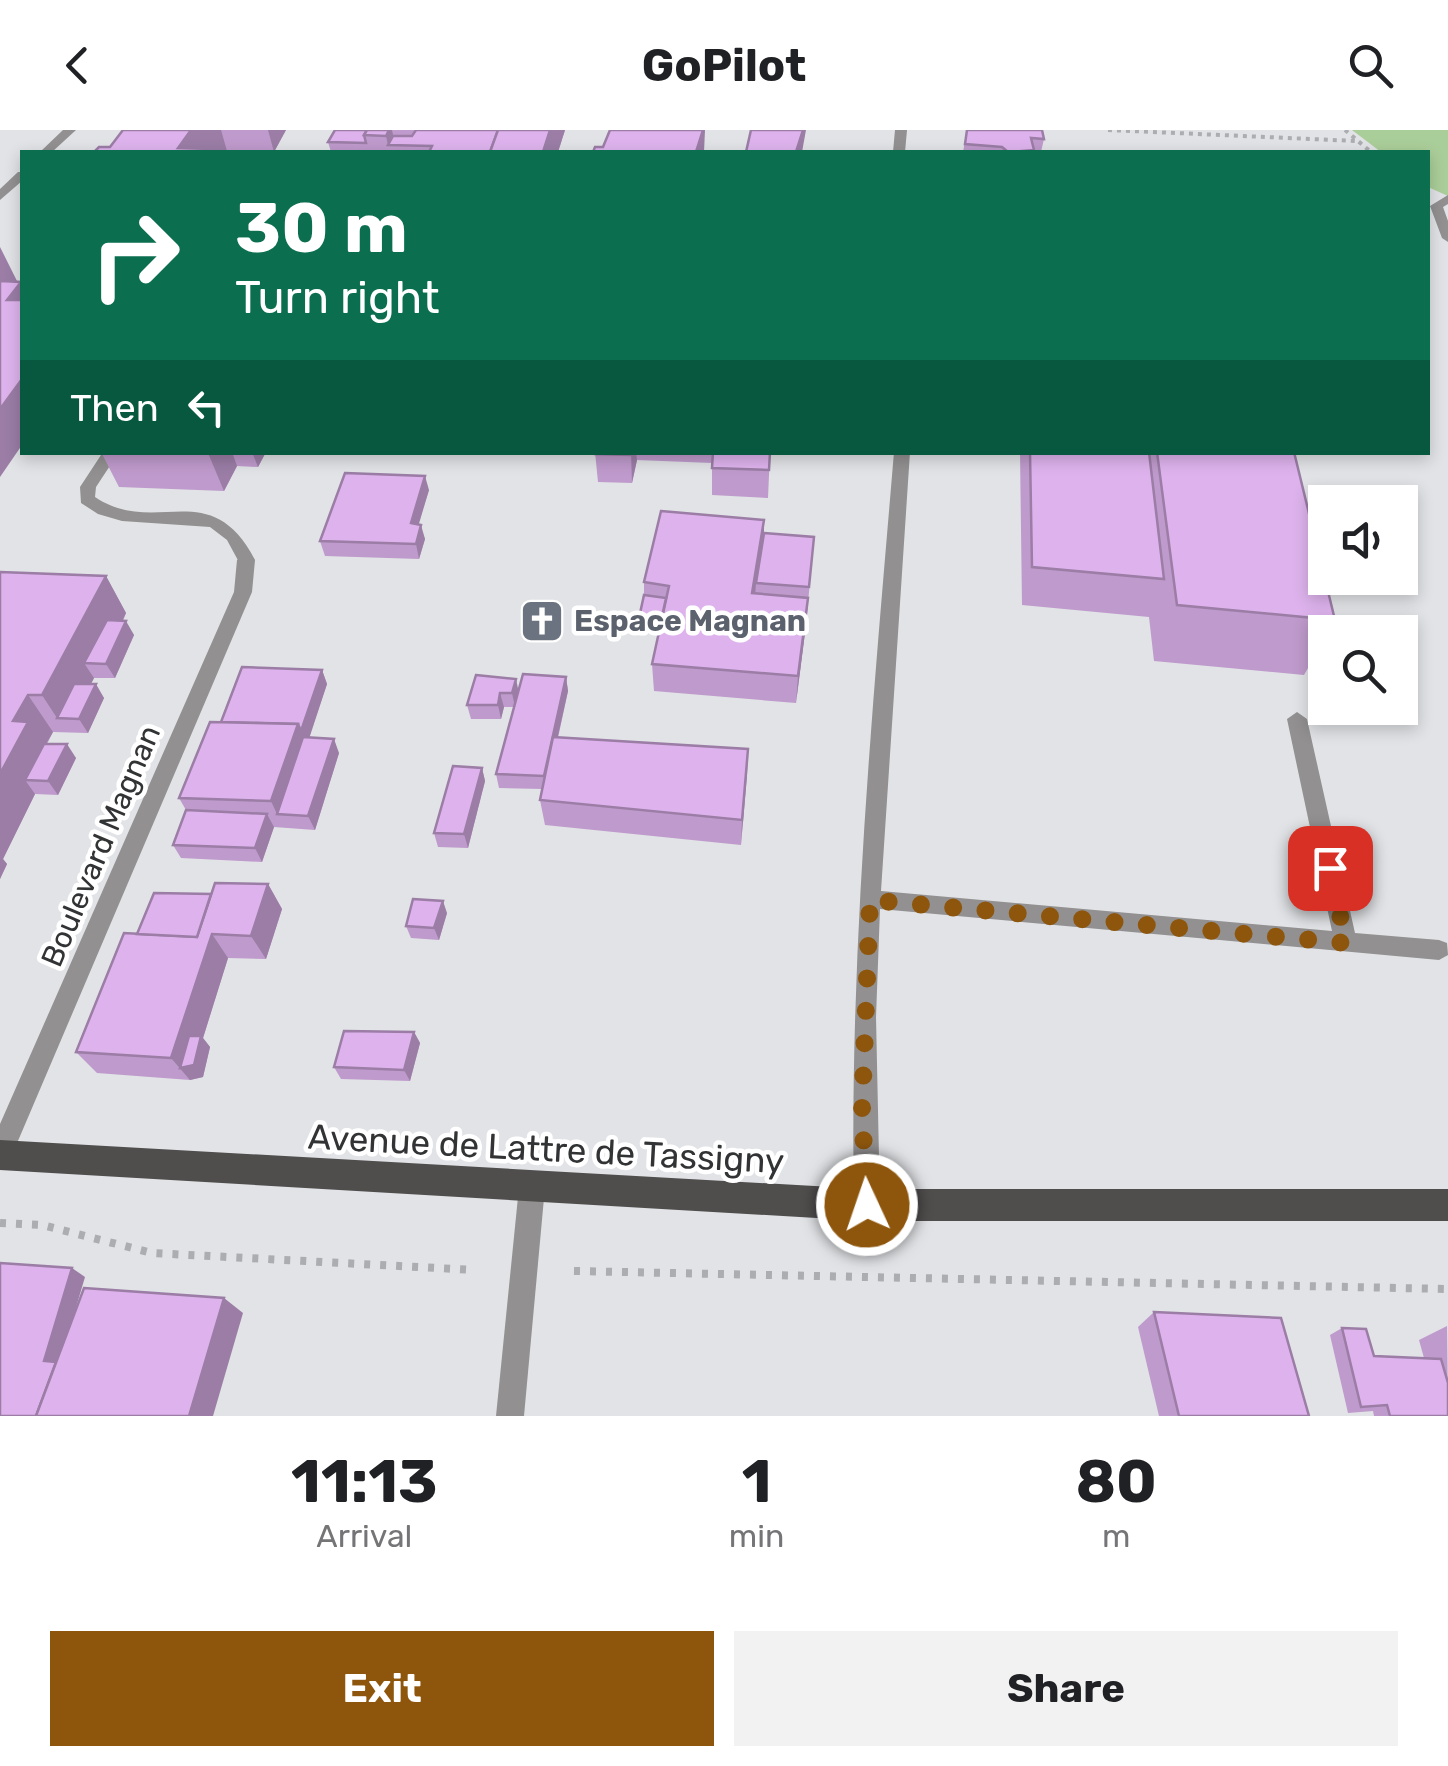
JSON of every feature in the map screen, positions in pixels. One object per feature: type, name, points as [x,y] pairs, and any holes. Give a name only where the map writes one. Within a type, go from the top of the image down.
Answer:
[{"type":"main road","name":"Avenue de Lattre de Tassigny","points":[[0,1154],[867,1205],[1448,1204]]},
{"type":"street","points":[[48,150],[70,130]]},
{"type":"street","points":[[0,196],[20,176]]},
{"type":"street","points":[[1448,199],[1436,206],[1448,238]]},
{"type":"street","name":"Boulevard Magnan","points":[[0,1154],[243,592],[246,560],[233,535],[220,526],[199,519],[126,518],[99,510],[87,498],[88,486],[109,455]]},
{"type":"street","points":[[867,1205],[862,1110],[870,900],[902,455]]},
{"type":"street","points":[[1297,719],[1346,943]]},
{"type":"street","points":[[870,900],[1438,950]]},
{"type":"street","points":[[510,1416],[532,1188]]},
{"type":"path","points":[[1108,130],[1356,141]]},
{"type":"path","points":[[1345,130],[1367,150]]},
{"type":"path","points":[[0,1224],[42,1225],[152,1253],[484,1270]]},
{"type":"path","points":[[566,1271],[1448,1289]]},
{"type":"green space","points":[[1352,130],[1448,130],[1448,196],[1430,188],[1430,150],[1378,150]]},
{"type":"building","points":[[123,130],[191,130],[178,148],[212,149],[96,150],[110,147]]},
{"type":"building","points":[[335,130],[367,130],[366,143],[328,142]]},
{"type":"building","points":[[367,130],[389,130],[386,136],[364,135]]},
{"type":"building","points":[[416,130],[498,130],[491,150],[388,145],[393,136],[412,136]]},
{"type":"building","points":[[498,130],[550,130],[544,150],[491,150]]},
{"type":"building","points":[[610,130],[703,130],[697,150],[594,150],[603,147]]},
{"type":"building","points":[[751,130],[803,130],[797,150],[746,150]]},
{"type":"building","points":[[967,130],[1042,130],[1044,139],[1031,138],[1034,150],[965,144]]},
{"type":"building","points":[[0,282],[20,282],[7,300],[20,300],[20,382],[0,409]]},
{"type":"building","points":[[713,455],[770,455],[769,470],[712,468]]},
{"type":"building","points":[[1030,455],[1149,455],[1164,579],[1032,567]]},
{"type":"building","points":[[1157,455],[1295,455],[1308,509],[1308,595],[1329,595],[1334,615],[1308,617],[1177,605]]},
{"type":"building","points":[[345,473],[425,476],[411,523],[421,525],[416,544],[320,541]]},
{"type":"building","points":[[661,511],[764,520],[752,593],[808,598],[798,676],[652,664],[669,586],[644,582]]},
{"type":"building","points":[[764,533],[814,537],[809,587],[756,583]]},
{"type":"building","points":[[0,572],[106,576],[42,695],[28,695],[13,721],[28,722],[0,774]]},
{"type":"building","points":[[644,595],[666,598],[661,621],[639,618]]},
{"type":"building","points":[[107,620],[126,621],[106,664],[84,663]]},
{"type":"building","points":[[242,667],[322,670],[301,731],[298,724],[221,722]]},
{"type":"building","points":[[523,674],[566,677],[544,776],[496,774]]},
{"type":"building","points":[[476,675],[516,679],[512,693],[500,693],[498,705],[467,705]]},
{"type":"building","points":[[74,684],[96,684],[79,719],[57,718]]},
{"type":"building","points":[[210,722],[298,724],[271,801],[179,798]]},
{"type":"building","points":[[303,737],[334,739],[308,816],[277,814]]},
{"type":"building","points":[[553,737],[748,749],[742,820],[540,800]]},
{"type":"building","points":[[44,744],[67,744],[48,781],[25,780]]},
{"type":"building","points":[[453,766],[482,768],[464,834],[434,833]]},
{"type":"building","points":[[186,810],[267,814],[255,848],[173,845]]},
{"type":"building","points":[[215,883],[268,884],[251,936],[212,934],[171,1058],[76,1052],[124,933],[197,937]]},
{"type":"building","points":[[154,893],[211,894],[197,937],[137,934]]},
{"type":"building","points":[[413,899],[443,901],[434,928],[406,926]]},
{"type":"building","points":[[344,1031],[414,1032],[404,1070],[334,1067]]},
{"type":"building","points":[[189,1036],[201,1036],[194,1065],[180,1068]]},
{"type":"building","points":[[0,1263],[72,1268],[44,1361],[56,1362],[36,1416],[0,1416]]},
{"type":"building","points":[[84,1288],[224,1298],[189,1416],[36,1416]]},
{"type":"building","points":[[1154,1312],[1281,1318],[1309,1416],[1179,1416]]},
{"type":"building","points":[[1342,1328],[1366,1329],[1374,1356],[1441,1359],[1448,1383],[1448,1416],[1390,1416],[1387,1405],[1361,1407]]},
{"type":"place","name":"Espace Magnan","points":[[542,621]]},
{"type":"route","points":[[867,1205],[862,1110],[870,900],[1346,943],[1330,868]]}]
